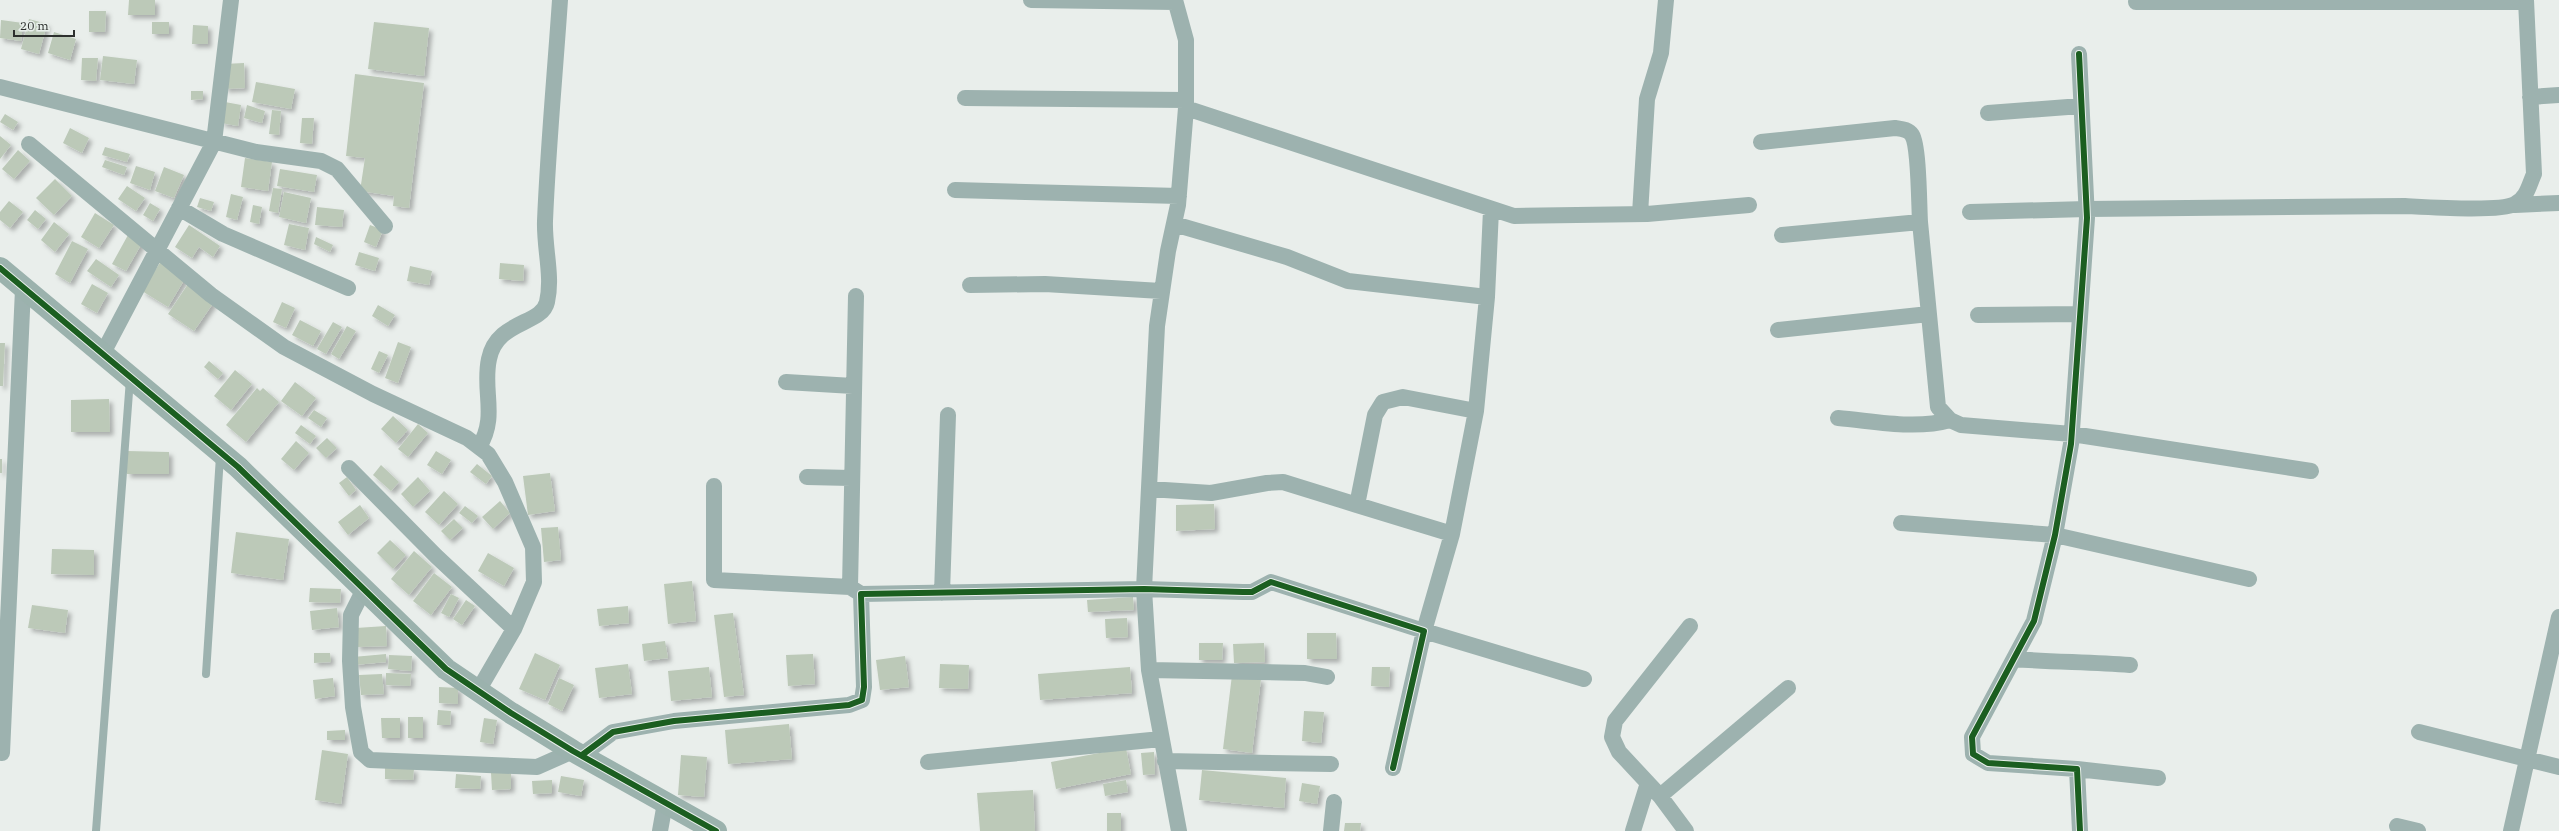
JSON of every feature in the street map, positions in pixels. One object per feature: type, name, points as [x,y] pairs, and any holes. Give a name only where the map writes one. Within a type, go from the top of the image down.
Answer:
[{"type":"street","points":[[103,353],[214,142],[231,0]]},
{"type":"street","points":[[479,447],[486,436],[489,422],[487,376],[489,358],[495,344],[506,330],[540,314],[546,305],[549,291],[545,222],[560,0]]},
{"type":"street","points":[[1031,0],[1175,1],[1186,40],[1186,104],[1179,196],[1161,291],[1157,326],[1144,589],[1149,670],[1179,831]]},
{"type":"street","points":[[1640,214],[1647,99],[1661,53],[1666,0]]},
{"type":"street","points":[[2136,2],[2526,1],[2534,174],[2526,195],[2515,205]]},
{"type":"street","points":[[2079,54],[2087,209],[2072,434],[2055,535],[2034,621],[1972,737],[1973,754],[1988,763],[2077,769],[2158,778]]},
{"type":"street","points":[[0,86],[256,152],[321,161],[337,169],[385,226]]},
{"type":"street","points":[[2530,97],[2559,95]]},
{"type":"street","points":[[965,98],[1186,104],[1491,210],[1514,216],[1640,214],[1749,205]]},
{"type":"street","points":[[1988,113],[2081,106]]},
{"type":"street","points":[[1761,142],[1895,128],[1907,130],[1912,136],[1915,151],[1920,222],[1938,407],[1950,420],[1961,425],[2072,434],[2311,471]]},
{"type":"street","points":[[29,144],[211,295],[284,347],[372,394],[467,438],[488,454],[505,482],[533,547],[534,582],[514,629],[478,691]]},
{"type":"street","points":[[955,190],[1179,196]]},
{"type":"street","points":[[1970,212],[2087,209],[2405,206],[2454,209],[2559,203]]},
{"type":"street","points":[[179,208],[200,223],[223,234],[348,288]]},
{"type":"street","points":[[1393,768],[1424,631],[1452,534],[1476,411],[1487,297],[1491,210]]},
{"type":"street","points":[[1782,235],[1920,222]]},
{"type":"street","points":[[1174,224],[1287,257],[1348,281],[1487,297]]},
{"type":"street","points":[[0,268],[23,289],[103,353],[220,451],[446,669],[478,691],[577,753],[716,831]]},
{"type":"street","points":[[970,285],[1045,284],[1161,291]]},
{"type":"street","points":[[2,753],[23,289]]},
{"type":"street","points":[[364,589],[351,615],[350,661],[353,708],[361,752],[370,760],[537,768],[577,753],[613,732],[674,721],[849,705],[862,700],[864,687],[855,591],[851,478],[856,296]]},
{"type":"street","points":[[1778,330],[1929,314]]},
{"type":"street","points":[[1978,315],[2080,314]]},
{"type":"street","points":[[786,382],[853,386]]},
{"type":"street","points":[[1357,505],[1375,415],[1383,402],[1403,397],[1476,411]]},
{"type":"street","points":[[942,593],[948,415]]},
{"type":"street","points":[[1838,418],[1900,424],[1936,424],[1950,420]]},
{"type":"street","points":[[349,468],[436,556],[514,629]]},
{"type":"street","points":[[807,477],[851,478]]},
{"type":"street","points":[[1149,488],[1211,493],[1283,482],[1452,534]]},
{"type":"street","points":[[714,486],[714,580],[855,591],[942,593],[1144,589],[1248,592],[1271,582],[1280,583],[1424,631],[1584,679]]},
{"type":"street","points":[[1901,523],[2055,535],[2249,579]]},
{"type":"street","points":[[2511,831],[2527,759],[2554,665],[2559,617]]},
{"type":"street","points":[[1686,831],[1660,796],[1619,752],[1612,737],[1615,721],[1690,626]]},
{"type":"street","points":[[2014,659],[2053,662],[2083,661],[2130,665]]},
{"type":"street","points":[[1149,670],[1305,674],[1327,677]]},
{"type":"street","points":[[1660,796],[1788,688]]},
{"type":"street","points":[[2419,732],[2559,767]]},
{"type":"street","points":[[928,762],[1161,739]]},
{"type":"street","points":[[1165,761],[1331,764]]},
{"type":"street","points":[[2077,769],[2080,831]]},
{"type":"street","points":[[1633,831],[1648,783]]},
{"type":"street","points":[[660,831],[665,802]]},
{"type":"street","points":[[1331,831],[1334,802]]},
{"type":"street","points":[[2397,826],[2418,831]]},
{"type":"lane","points":[[96,831],[130,376]]},
{"type":"lane","points":[[206,674],[220,451]]},
{"type":"building","points":[[129,0],[155,0],[155,15],[128,15]]},
{"type":"building","points":[[89,11],[106,11],[105,32],[89,32]]},
{"type":"building","points":[[29,19],[47,24],[39,54],[21,49]]},
{"type":"building","points":[[1,20],[23,23],[21,41],[0,38]]},
{"type":"building","points":[[152,22],[169,22],[169,34],[152,34]]},
{"type":"building","points":[[374,22],[429,28],[424,76],[368,69]]},
{"type":"building","points":[[193,25],[208,26],[208,44],[192,44]]},
{"type":"building","points":[[54,32],[76,39],[70,60],[48,53]]},
{"type":"building","points":[[103,56],[137,60],[134,84],[100,80]]},
{"type":"building","points":[[82,58],[98,58],[96,81],[81,80]]},
{"type":"building","points":[[244,63],[245,88],[225,89],[224,64]]},
{"type":"building","points":[[355,74],[424,83],[409,208],[393,206],[394,196],[360,191],[365,158],[346,156]]},
{"type":"building","points":[[256,82],[295,89],[291,109],[252,102]]},
{"type":"building","points":[[191,91],[203,91],[203,99],[191,100]]},
{"type":"building","points":[[225,102],[241,105],[238,126],[221,123]]},
{"type":"building","points":[[247,105],[265,111],[262,123],[244,118]]},
{"type":"building","points":[[272,110],[281,111],[279,135],[269,134]]},
{"type":"building","points":[[5,114],[18,122],[13,130],[0,122]]},
{"type":"building","points":[[302,118],[314,118],[312,144],[300,143]]},
{"type":"building","points":[[70,128],[89,138],[82,153],[63,143]]},
{"type":"building","points":[[0,136],[11,145],[0,159]]},
{"type":"building","points":[[105,147],[130,154],[127,162],[102,155]]},
{"type":"building","points":[[18,150],[30,161],[14,179],[2,169]]},
{"type":"building","points":[[245,158],[272,162],[268,191],[241,187]]},
{"type":"building","points":[[105,160],[127,167],[124,175],[102,167]]},
{"type":"building","points":[[136,166],[155,172],[150,190],[130,183]]},
{"type":"building","points":[[164,167],[184,175],[174,198],[155,191]]},
{"type":"building","points":[[280,169],[317,175],[314,192],[277,186]]},
{"type":"building","points":[[55,179],[72,196],[54,215],[36,198]]},
{"type":"building","points":[[127,186],[145,198],[136,211],[118,199]]},
{"type":"building","points":[[273,188],[282,189],[278,213],[269,211]]},
{"type":"building","points":[[284,192],[311,198],[306,223],[279,217]]},
{"type":"building","points":[[231,194],[243,197],[237,220],[226,217]]},
{"type":"building","points":[[200,198],[214,202],[211,211],[197,207]]},
{"type":"building","points":[[9,201],[23,212],[10,228],[0,220],[0,212]]},
{"type":"building","points":[[150,203],[160,209],[153,221],[143,215]]},
{"type":"building","points":[[253,205],[262,207],[259,224],[250,222]]},
{"type":"building","points":[[317,207],[344,210],[342,227],[315,225]]},
{"type":"building","points":[[35,210],[46,219],[38,229],[27,220]]},
{"type":"building","points":[[95,213],[114,225],[99,248],[81,237]]},
{"type":"building","points":[[54,222],[69,234],[55,252],[41,240]]},
{"type":"building","points":[[289,224],[309,228],[305,250],[284,245]]},
{"type":"building","points":[[189,225],[220,246],[213,257],[199,247],[192,258],[175,247]]},
{"type":"building","points":[[370,225],[383,230],[376,247],[364,242]]},
{"type":"building","points":[[128,235],[142,243],[126,271],[112,264]]},
{"type":"building","points":[[316,237],[333,245],[330,252],[314,244]]},
{"type":"building","points":[[72,241],[88,249],[70,283],[55,274]]},
{"type":"building","points":[[359,252],[379,258],[375,271],[355,265]]},
{"type":"building","points":[[96,259],[119,275],[111,287],[87,271]]},
{"type":"building","points":[[161,261],[186,277],[168,307],[142,291]]},
{"type":"building","points":[[500,263],[524,265],[523,281],[499,279]]},
{"type":"building","points":[[410,266],[432,271],[429,285],[407,281]]},
{"type":"building","points":[[92,284],[108,293],[97,313],[81,304]]},
{"type":"building","points":[[188,284],[214,302],[194,331],[168,314]]},
{"type":"building","points":[[282,302],[295,308],[286,328],[273,322]]},
{"type":"building","points":[[378,305],[395,315],[388,326],[372,316]]},
{"type":"building","points":[[300,320],[321,331],[313,346],[292,335]]},
{"type":"building","points":[[333,322],[342,327],[326,354],[317,349]]},
{"type":"building","points":[[347,326],[356,331],[339,359],[331,354]]},
{"type":"building","points":[[398,342],[411,347],[398,383],[385,378]]},
{"type":"building","points":[[0,343],[5,343],[3,386],[0,386]]},
{"type":"building","points":[[379,351],[388,355],[379,373],[371,369]]},
{"type":"building","points":[[209,361],[223,373],[218,379],[204,367]]},
{"type":"building","points":[[235,370],[252,384],[231,410],[214,396]]},
{"type":"building","points":[[295,382],[316,398],[302,416],[281,401]]},
{"type":"building","points":[[257,388],[260,391],[263,388],[279,402],[246,442],[226,425]]},
{"type":"building","points":[[109,399],[110,432],[71,432],[71,400]]},
{"type":"building","points":[[314,410],[327,418],[321,427],[308,418]]},
{"type":"building","points":[[393,416],[408,430],[396,443],[381,429]]},
{"type":"building","points":[[418,424],[428,433],[408,457],[398,449]]},
{"type":"building","points":[[301,425],[316,436],[310,444],[295,433]]},
{"type":"building","points":[[327,438],[337,448],[326,458],[316,448]]},
{"type":"building","points":[[296,441],[309,453],[294,470],[281,459]]},
{"type":"building","points":[[127,451],[169,452],[169,474],[127,474]]},
{"type":"building","points":[[436,451],[451,460],[442,474],[427,465]]},
{"type":"building","points":[[0,459],[2,459],[2,473],[0,473]]},
{"type":"building","points":[[477,464],[492,476],[486,484],[470,472]]},
{"type":"building","points":[[381,465],[399,482],[391,491],[373,475]]},
{"type":"building","points":[[550,473],[555,511],[528,515],[523,476]]},
{"type":"building","points":[[347,477],[356,490],[349,496],[339,483]]},
{"type":"building","points":[[418,477],[430,491],[413,507],[401,494]]},
{"type":"building","points":[[444,491],[458,504],[439,525],[425,512]]},
{"type":"building","points":[[500,501],[510,513],[493,529],[482,517]]},
{"type":"building","points":[[1214,504],[1215,529],[1176,531],[1176,505]]},
{"type":"building","points":[[360,505],[369,518],[348,535],[338,522]]},
{"type":"building","points":[[465,506],[478,516],[472,523],[459,513]]},
{"type":"building","points":[[454,519],[463,528],[450,540],[441,531]]},
{"type":"building","points":[[558,527],[561,560],[544,562],[541,528]]},
{"type":"building","points":[[236,532],[289,539],[283,580],[231,573]]},
{"type":"building","points":[[390,540],[406,555],[393,569],[377,553]]},
{"type":"building","points":[[52,549],[94,550],[94,575],[51,574]]},
{"type":"building","points":[[414,551],[432,567],[409,595],[391,579]]},
{"type":"building","points":[[488,553],[514,568],[504,586],[478,571]]},
{"type":"building","points":[[434,573],[452,587],[431,615],[413,601]]},
{"type":"building","points":[[692,581],[696,621],[668,624],[664,584]]},
{"type":"building","points":[[310,588],[341,589],[340,603],[309,602]]},
{"type":"building","points":[[451,594],[459,598],[449,617],[441,613]]},
{"type":"building","points":[[1133,597],[1134,610],[1088,612],[1087,600]]},
{"type":"building","points":[[466,600],[475,606],[462,625],[453,619]]},
{"type":"building","points":[[32,605],[68,610],[65,633],[28,628]]},
{"type":"building","points":[[628,606],[629,623],[599,626],[597,609]]},
{"type":"building","points":[[337,608],[339,627],[312,630],[310,611]]},
{"type":"building","points":[[733,613],[744,695],[724,697],[714,615]]},
{"type":"building","points":[[1127,618],[1128,637],[1106,638],[1105,619]]},
{"type":"building","points":[[386,626],[387,646],[357,647],[356,628]]},
{"type":"building","points":[[1307,633],[1336,633],[1337,659],[1307,659]]},
{"type":"building","points":[[665,641],[668,658],[644,661],[642,644]]},
{"type":"building","points":[[1199,643],[1223,643],[1222,660],[1199,660]]},
{"type":"building","points":[[1264,643],[1265,662],[1234,663],[1233,644]]},
{"type":"building","points":[[314,653],[330,653],[331,662],[314,663]]},
{"type":"building","points":[[535,653],[560,665],[545,700],[519,689]]},
{"type":"building","points":[[386,654],[386,662],[354,665],[353,657]]},
{"type":"building","points":[[813,654],[815,684],[788,686],[786,655]]},
{"type":"building","points":[[389,655],[412,656],[411,671],[388,669]]},
{"type":"building","points":[[905,656],[909,687],[880,690],[876,660]]},
{"type":"building","points":[[628,664],[632,694],[599,698],[595,668]]},
{"type":"building","points":[[940,664],[969,665],[968,689],[939,688]]},
{"type":"building","points":[[709,667],[712,697],[671,701],[668,671]]},
{"type":"building","points":[[1130,667],[1132,693],[1040,700],[1038,674]]},
{"type":"building","points":[[1372,667],[1390,667],[1389,687],[1371,686]]},
{"type":"building","points":[[386,673],[411,674],[410,686],[386,685]]},
{"type":"building","points":[[382,674],[384,694],[361,695],[359,675]]},
{"type":"building","points":[[1232,675],[1261,679],[1252,753],[1223,749]]},
{"type":"building","points":[[333,678],[335,696],[315,699],[313,680]]},
{"type":"building","points":[[559,678],[574,685],[562,711],[548,704]]},
{"type":"building","points":[[439,687],[458,688],[458,704],[439,703]]},
{"type":"building","points":[[438,710],[451,711],[450,725],[437,725]]},
{"type":"building","points":[[1304,711],[1324,712],[1321,743],[1302,741]]},
{"type":"building","points":[[408,717],[423,717],[423,738],[408,738]]},
{"type":"building","points":[[381,718],[400,718],[400,738],[382,738]]},
{"type":"building","points":[[484,718],[497,720],[493,744],[480,742]]},
{"type":"building","points":[[789,724],[792,759],[728,764],[725,730]]},
{"type":"building","points":[[345,730],[345,740],[327,740],[327,731]]},
{"type":"building","points":[[1126,748],[1131,774],[1056,789],[1051,762]]},
{"type":"building","points":[[322,750],[348,754],[341,804],[315,800]]},
{"type":"building","points":[[1154,752],[1155,774],[1143,775],[1141,753]]},
{"type":"building","points":[[681,755],[707,757],[704,797],[678,795]]},
{"type":"building","points":[[385,768],[414,769],[413,780],[385,779]]},
{"type":"building","points":[[1202,770],[1286,778],[1284,808],[1199,800]]},
{"type":"building","points":[[491,773],[511,773],[511,789],[492,790]]},
{"type":"building","points":[[456,774],[481,776],[480,789],[455,788]]},
{"type":"building","points":[[561,776],[584,780],[581,796],[558,792]]},
{"type":"building","points":[[552,780],[552,793],[533,794],[532,781]]},
{"type":"building","points":[[1126,780],[1128,792],[1105,796],[1103,784]]},
{"type":"building","points":[[1302,783],[1320,786],[1317,804],[1299,801]]},
{"type":"building","points":[[1033,790],[1035,831],[980,831],[977,793]]},
{"type":"building","points":[[1107,813],[1121,813],[1121,831],[1107,831]]},
{"type":"building","points":[[1345,823],[1361,823],[1360,831],[1344,831]]},
{"type":"cycle path","points":[[2079,54],[2087,218],[2071,444],[2055,535],[2034,621],[1972,737],[1973,754],[1988,763],[2077,769],[2080,831]]},
{"type":"cycle path","points":[[0,268],[238,467],[446,669],[511,713],[573,751],[716,831]]},
{"type":"cycle path","points":[[582,755],[613,732],[674,721],[849,705],[862,700],[864,687],[861,594],[1144,589],[1252,592],[1271,582],[1424,631],[1393,768]]}]
